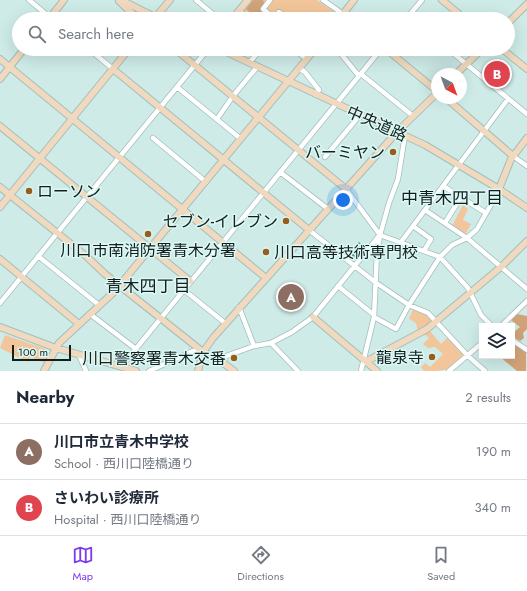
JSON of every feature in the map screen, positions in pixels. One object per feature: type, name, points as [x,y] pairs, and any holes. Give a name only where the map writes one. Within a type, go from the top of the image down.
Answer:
[{"type":"street","points":[[29,0],[43,12]]},
{"type":"street","points":[[55,12],[64,0]]},
{"type":"street","points":[[119,0],[144,12]]},
{"type":"street","points":[[119,0],[131,12]]},
{"type":"street","points":[[161,12],[170,0]]},
{"type":"street","points":[[196,0],[211,12]]},
{"type":"street","points":[[239,11],[248,0]]},
{"type":"street","points":[[267,12],[263,9],[265,2],[270,0]]},
{"type":"street","points":[[322,0],[336,12]]},
{"type":"street","points":[[344,12],[354,0]]},
{"type":"street","points":[[413,12],[422,0]]},
{"type":"street","points":[[442,0],[457,12]]},
{"type":"street","points":[[515,16],[527,4]]},
{"type":"street","points":[[0,79],[19,56]]},
{"type":"street","points":[[97,56],[354,267],[409,305],[428,313],[468,356],[485,371]]},
{"type":"street","points":[[0,207],[123,56]]},
{"type":"street","points":[[184,56],[346,189],[380,235],[440,257],[457,274],[471,293],[480,315],[489,323]]},
{"type":"street","points":[[0,302],[202,56]]},
{"type":"street","name":"中央道路","points":[[234,56],[336,105],[405,135],[459,164],[500,189],[527,208]]},
{"type":"street","points":[[249,63],[255,56]]},
{"type":"street","points":[[303,56],[307,59]]},
{"type":"street","points":[[44,371],[56,348],[119,286],[309,56]]},
{"type":"street","points":[[343,56],[360,75],[413,116]]},
{"type":"street","points":[[121,367],[375,56]]},
{"type":"street","points":[[394,56],[431,87]]},
{"type":"street","points":[[456,56],[527,114]]},
{"type":"street","points":[[462,68],[475,56]]},
{"type":"street","points":[[510,56],[527,70]]},
{"type":"street","points":[[0,59],[266,278]]},
{"type":"street","points":[[217,119],[233,96],[257,67]]},
{"type":"street","points":[[298,69],[304,70],[319,90],[316,95]]},
{"type":"street","points":[[177,87],[241,139]]},
{"type":"street","points":[[198,371],[203,352],[208,342],[397,132],[431,98]]},
{"type":"street","points":[[401,242],[508,99]]},
{"type":"street","points":[[453,104],[485,130],[513,156],[527,166]]},
{"type":"street","points":[[325,157],[360,115]]},
{"type":"street","points":[[0,126],[190,282]]},
{"type":"street","points":[[361,371],[366,360],[374,316],[375,282],[380,235],[388,203],[398,179],[405,135]]},
{"type":"street","points":[[153,138],[206,182]]},
{"type":"street","points":[[338,286],[374,316],[396,329],[409,305],[440,257],[452,245],[467,238],[477,229],[500,189],[513,156],[527,138]]},
{"type":"street","points":[[280,172],[328,209]]},
{"type":"street","points":[[442,186],[486,213]]},
{"type":"street","points":[[0,187],[119,286],[203,352],[218,359],[234,371]]},
{"type":"street","points":[[445,223],[461,197]]},
{"type":"street","points":[[426,210],[467,238],[527,289]]},
{"type":"street","points":[[413,226],[432,239],[424,251]]},
{"type":"street","points":[[218,359],[254,346],[271,343],[292,332],[313,317],[380,235]]},
{"type":"street","points":[[366,360],[418,335],[471,293],[527,242]]},
{"type":"street","points":[[38,256],[99,305]]},
{"type":"street","points":[[0,259],[79,324]]},
{"type":"street","points":[[184,290],[225,323]]},
{"type":"street","points":[[504,323],[527,301]]},
{"type":"street","points":[[239,308],[254,346]]},
{"type":"street","points":[[90,314],[136,349]]},
{"type":"street","points":[[313,317],[366,360],[377,371]]},
{"type":"street","points":[[0,327],[56,348],[136,371]]},
{"type":"street","points":[[515,342],[527,350]]},
{"type":"street","points":[[271,343],[298,371]]},
{"type":"street","points":[[449,371],[479,346]]},
{"type":"street","points":[[149,371],[193,351],[203,352]]},
{"type":"street","points":[[79,355],[86,371]]},
{"type":"shaded area","points":[[251,0],[317,0],[335,12],[244,12],[242,10]]},
{"type":"shaded area","points":[[253,0],[263,0],[265,5],[261,10],[264,12],[250,12],[246,9]]},
{"type":"shaded area","points":[[465,201],[468,203],[465,207],[468,209],[463,220],[471,224],[465,235],[452,226]]},
{"type":"shaded area","points":[[413,309],[429,315],[433,320],[418,332],[416,323],[409,319]]},
{"type":"shaded area","points":[[517,314],[527,316],[527,329],[523,333],[524,338],[520,341],[515,338],[515,331],[520,327],[511,320]]},
{"type":"shaded area","points":[[429,330],[441,344],[448,337],[465,355],[447,369],[424,371],[421,367],[425,363],[430,367],[443,354],[435,347],[428,348],[423,344],[429,338],[424,334]]},
{"type":"shaded area","points":[[5,335],[48,350],[49,355],[45,363],[30,357],[28,362],[0,348]]},
{"type":"shaded area","points":[[515,344],[526,352],[526,371],[517,371],[503,359],[515,359]]},
{"type":"water","points":[[359,242],[365,247],[356,259],[350,254]]},
{"type":"place","name":"さいわい診療所","points":[[497,74]]},
{"type":"place","name":"バーミヤン","points":[[393,152]]},
{"type":"place","name":"ローソン","points":[[29,191]]},
{"type":"place","name":"セブン-イレブン","points":[[286,221]]},
{"type":"place","name":"川口市南消防署青木分署","points":[[148,234]]},
{"type":"place","name":"川口高等技術専門校","points":[[266,252]]},
{"type":"place","name":"川口市立青木中学校","points":[[291,297]]},
{"type":"place","name":"龍泉寺","points":[[432,357]]},
{"type":"place","name":"川口警察署青木交番","points":[[234,358]]},
{"type":"district","name":"中青木四丁目","points":[[452,198]]},
{"type":"district","name":"青木四丁目","points":[[148,286]]}]
